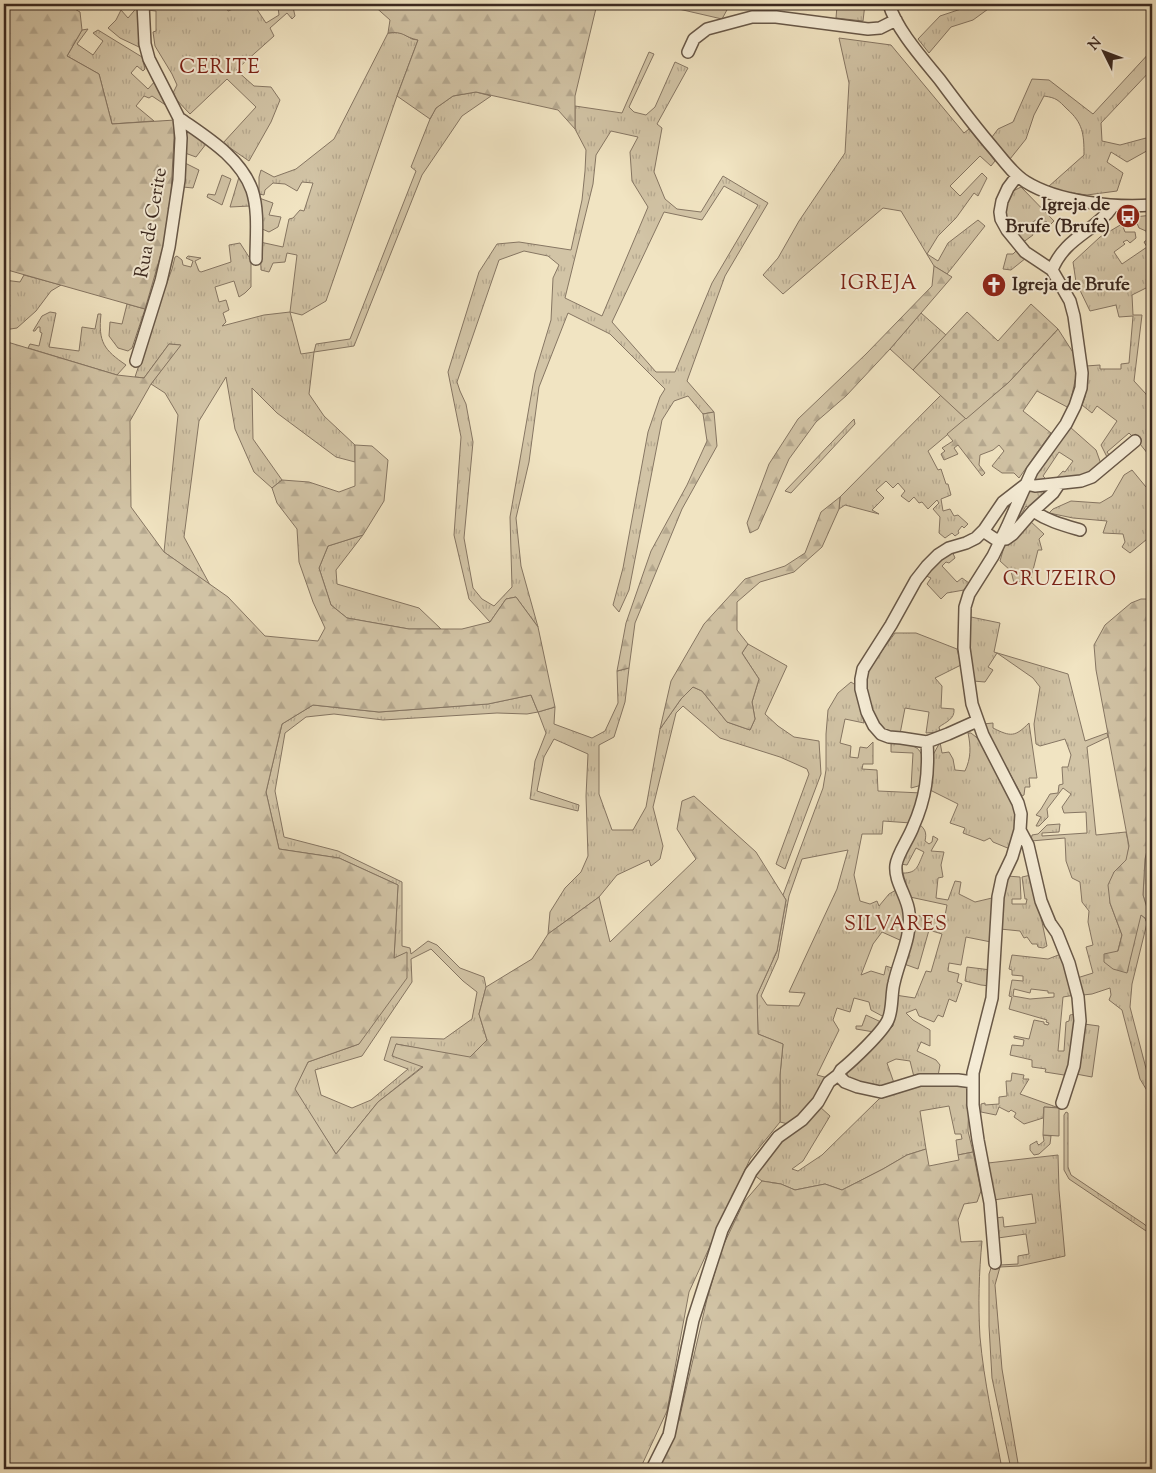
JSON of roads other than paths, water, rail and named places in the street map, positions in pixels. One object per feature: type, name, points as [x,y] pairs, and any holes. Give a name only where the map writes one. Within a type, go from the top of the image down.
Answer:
[{"type":"street","name":"Rua de Cerite","points":[[136,361],[170,248],[179,180],[181,138],[179,118],[149,58],[143,4]]},
{"type":"street","points":[[889,4],[896,20],[913,45],[972,123],[1018,176],[1026,182],[1056,196],[1113,206],[1152,205]]},
{"type":"street","points":[[688,52],[694,39],[707,29],[752,17],[776,17],[868,29],[880,28],[896,20]]},
{"type":"street","name":"Rua de Cerite","points":[[179,118],[217,145],[234,160],[246,176],[252,191],[256,213],[256,259]]},
{"type":"street","points":[[995,1263],[990,1203],[973,1105],[973,1082],[976,1058],[992,998],[998,897],[1002,878],[1012,857],[1020,830],[1021,814],[1018,803],[983,735],[972,704],[964,648],[965,607],[969,594],[992,556],[1032,471],[1066,424],[1075,406],[1081,388],[1082,373],[1070,301],[1052,270],[1025,252],[1007,230],[1002,219],[1000,212],[1004,194],[1018,176]]},
{"type":"street","points":[[1052,270],[1056,260],[1066,246],[1106,215],[1113,206]]},
{"type":"street","points":[[1026,484],[1035,486],[1059,484],[1081,481],[1092,477],[1135,441]]},
{"type":"street","points":[[977,721],[927,742],[880,734],[867,712],[861,689],[861,679],[863,670],[916,580],[927,566],[938,555],[949,548],[976,538],[984,530],[1003,502],[1026,484]]},
{"type":"street","points":[[984,530],[991,537],[1000,540],[1006,539],[1013,534],[1033,511],[1054,493],[1059,484]]},
{"type":"street","points":[[1033,511],[1057,524],[1080,530]]},
{"type":"street","points":[[652,1469],[669,1435],[692,1320],[722,1230],[751,1172],[778,1137],[802,1120],[818,1102],[829,1082],[882,1029],[888,1020],[894,982],[910,927],[909,911],[898,881],[896,865],[926,791],[928,773],[927,742]]},
{"type":"street","points":[[1020,830],[1028,845],[1041,901],[1069,963],[1078,998],[1080,1021],[1074,1066],[1062,1103]]},
{"type":"street","points":[[838,1075],[845,1082],[880,1092],[920,1080],[973,1082]]},
{"type":"place","name":"Igreja de Brufe (Brufe)","points":[[1128,216]]},
{"type":"place","name":"Igreja de Brufe","points":[[994,285]]},
{"type":"district","name":"CERITE","points":[[220,68]]},
{"type":"district","name":"IGREJA","points":[[879,284]]},
{"type":"district","name":"CRUZEIRO","points":[[1060,580]]},
{"type":"district","name":"SILVARES","points":[[896,925]]}]
